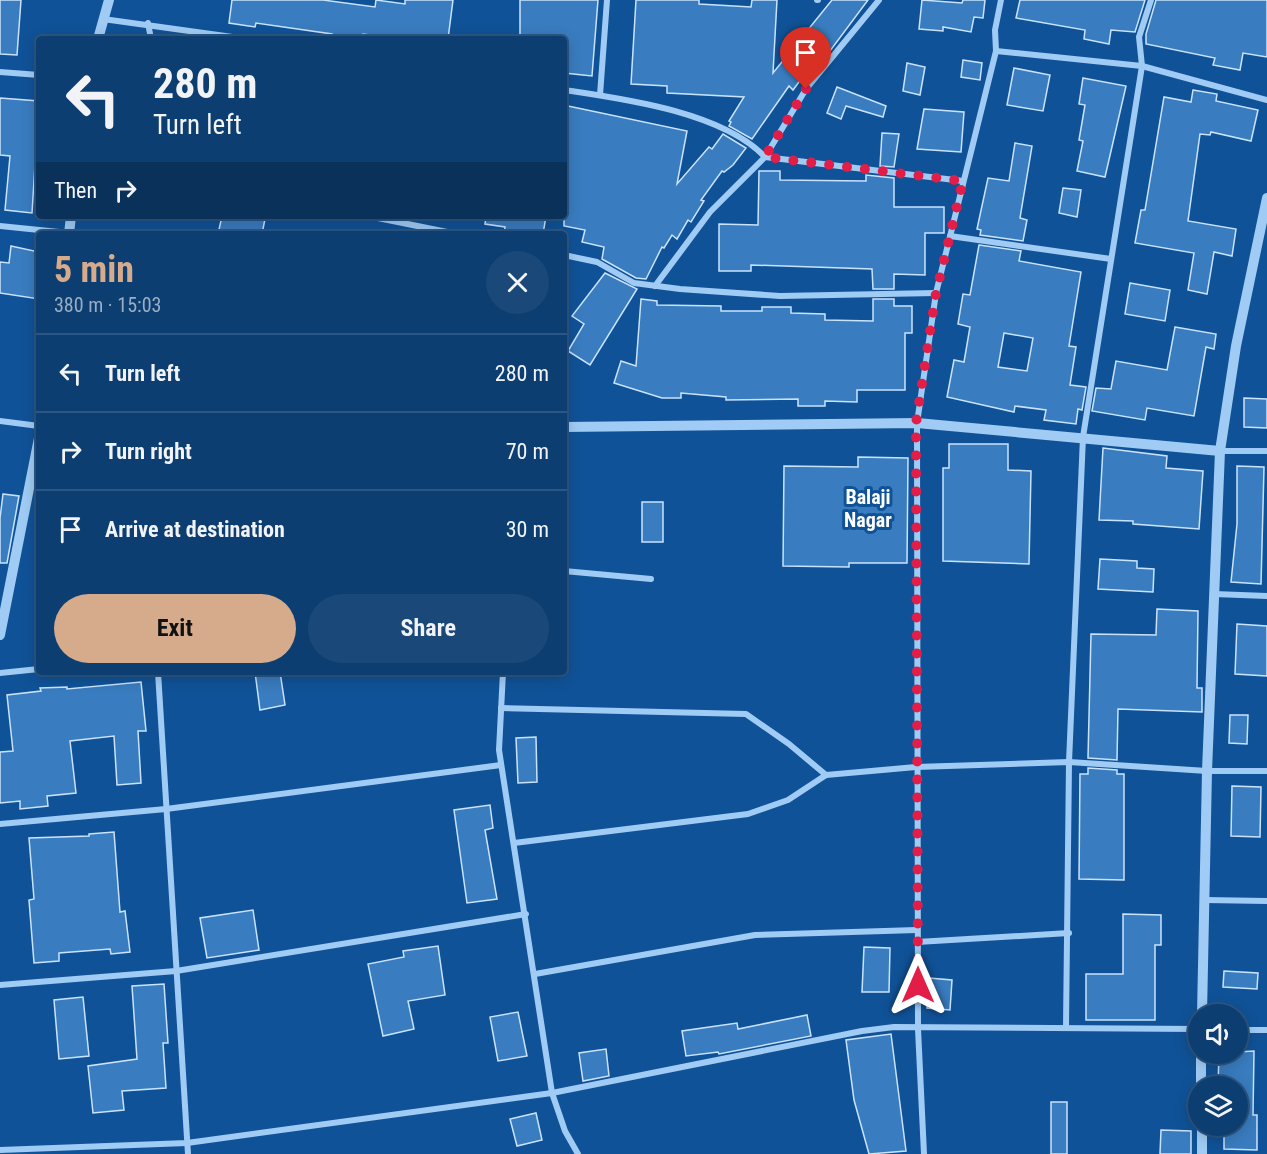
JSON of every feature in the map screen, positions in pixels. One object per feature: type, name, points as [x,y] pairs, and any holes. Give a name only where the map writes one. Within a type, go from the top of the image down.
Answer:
[{"type":"street","points":[[99,36],[109,0]]},
{"type":"street","points":[[600,95],[607,0]]},
{"type":"street","points":[[655,286],[710,212],[765,157],[806,89],[879,0]]},
{"type":"street","points":[[924,1154],[918,1029],[917,942],[916,423],[936,293],[996,51],[994,30],[1001,0]]},
{"type":"street","points":[[1066,1027],[1069,933],[1069,762],[1083,437],[1142,66],[1139,37],[1151,0]]},
{"type":"street","points":[[104,19],[148,23],[229,36]]},
{"type":"street","points":[[148,23],[150,36]]},
{"type":"street","points":[[996,51],[1142,66],[1267,100]]},
{"type":"street","points":[[0,72],[36,75]]},
{"type":"street","points":[[567,90],[600,95],[695,116],[756,148],[765,157],[963,181]]},
{"type":"street","points":[[1202,1004],[1207,771],[1220,451],[1236,346],[1267,198]]},
{"type":"street","points":[[383,219],[443,231]]},
{"type":"street","points":[[0,226],[49,231]]},
{"type":"street","points":[[950,236],[1111,259]]},
{"type":"street","points":[[567,256],[597,262],[634,283],[655,286],[780,296],[936,293]]},
{"type":"street","points":[[0,421],[36,426]]},
{"type":"street","points":[[567,427],[916,423],[1220,451],[1267,451]]},
{"type":"street","points":[[0,635],[36,453]]},
{"type":"street","points":[[567,571],[651,579]]},
{"type":"street","points":[[1214,594],[1267,596]]},
{"type":"street","points":[[0,672],[36,669]]},
{"type":"street","points":[[158,675],[188,1154]]},
{"type":"street","points":[[503,675],[499,750],[552,1093],[565,1131],[579,1154]]},
{"type":"street","points":[[501,708],[746,714],[789,744],[826,775]]},
{"type":"street","points":[[514,843],[748,814],[788,800],[826,775],[916,767],[1069,762],[1207,771],[1267,771]]},
{"type":"street","points":[[0,824],[166,809],[501,765]]},
{"type":"street","points":[[1205,900],[1267,901]]},
{"type":"street","points":[[0,985],[176,971],[526,914]]},
{"type":"street","points":[[535,974],[755,936],[917,930]]},
{"type":"street","points":[[917,942],[1069,933]]},
{"type":"street","points":[[0,1150],[187,1143],[552,1093],[862,1031],[894,1028],[1188,1029]]},
{"type":"street","points":[[1248,1030],[1267,1030]]},
{"type":"street","points":[[1202,1136],[1202,1154]]},
{"type":"building","points":[[0,0],[21,0],[17,55],[0,54]]},
{"type":"building","points":[[232,0],[323,0],[375,7],[376,0],[405,4],[405,0],[453,0],[448,36],[363,34],[363,36],[332,36],[332,34],[256,23],[255,27],[229,23]]},
{"type":"building","points":[[520,0],[598,0],[592,76],[567,73],[567,36],[520,36]]},
{"type":"building","points":[[636,0],[699,0],[699,4],[751,7],[752,0],[777,0],[773,73],[832,0],[868,0],[824,59],[819,55],[793,90],[789,86],[752,139],[729,126],[731,122],[729,121],[744,97],[667,93],[667,86],[631,84]]},
{"type":"building","points":[[922,0],[962,3],[963,0],[985,0],[983,18],[974,17],[971,32],[943,27],[943,31],[919,29]]},
{"type":"building","points":[[1020,0],[1145,0],[1135,32],[1111,30],[1109,44],[1084,39],[1085,30],[1016,18]]},
{"type":"building","points":[[1156,0],[1267,0],[1267,57],[1243,53],[1240,70],[1213,65],[1215,58],[1146,44],[1146,34]]},
{"type":"building","points":[[963,60],[982,63],[980,80],[961,77]]},
{"type":"building","points":[[907,63],[925,67],[920,95],[903,91]]},
{"type":"building","points":[[1014,68],[1050,75],[1043,111],[1007,105]]},
{"type":"building","points":[[1083,78],[1126,86],[1105,177],[1077,171],[1083,141],[1079,140],[1085,105],[1079,104]]},
{"type":"building","points":[[837,87],[886,106],[883,117],[846,106],[841,119],[827,113]]},
{"type":"building","points":[[1193,90],[1217,94],[1216,101],[1258,110],[1251,141],[1211,132],[1210,135],[1200,134],[1188,221],[1236,229],[1232,256],[1214,252],[1207,294],[1188,290],[1194,253],[1135,243],[1141,210],[1145,210],[1164,97],[1191,102]]},
{"type":"building","points":[[0,98],[36,101],[32,213],[5,210],[10,156],[0,155]]},
{"type":"building","points":[[568,106],[687,131],[677,184],[709,147],[712,149],[723,134],[746,148],[733,165],[724,172],[722,171],[701,200],[704,201],[691,222],[688,220],[677,239],[672,235],[664,248],[662,247],[646,279],[636,278],[602,259],[604,247],[582,242],[585,230],[564,226],[564,219],[567,219]]},
{"type":"building","points":[[924,109],[964,112],[961,152],[917,149]]},
{"type":"building","points":[[882,133],[899,134],[894,167],[880,166]]},
{"type":"building","points":[[1015,143],[1032,146],[1020,218],[1027,220],[1023,241],[980,235],[981,230],[977,229],[988,178],[1009,181]]},
{"type":"building","points":[[759,171],[780,171],[780,180],[866,181],[866,175],[894,178],[894,207],[944,207],[944,233],[925,233],[925,275],[894,274],[894,289],[873,289],[872,269],[751,265],[751,271],[719,271],[719,224],[758,225]]},
{"type":"building","points":[[1063,188],[1081,190],[1077,217],[1059,213]]},
{"type":"building","points":[[221,219],[265,219],[263,231],[219,231]]},
{"type":"building","points":[[486,219],[546,219],[544,231],[504,231],[505,227],[485,224]]},
{"type":"building","points":[[979,245],[1021,251],[1019,261],[1081,272],[1069,346],[1076,347],[1070,385],[1086,387],[1082,410],[1078,409],[1076,424],[1044,420],[1046,410],[1015,406],[1014,412],[947,397],[954,360],[964,362],[970,327],[958,324],[963,294],[970,295]],"holes":[[[1004,333],[1033,338],[1027,371],[998,367]]]},
{"type":"building","points":[[11,246],[36,251],[36,299],[0,293],[0,262],[9,263]]},
{"type":"building","points":[[605,273],[637,289],[590,365],[568,351],[584,324],[572,316]]},
{"type":"building","points":[[1130,283],[1170,290],[1165,321],[1125,314]]},
{"type":"building","points":[[641,299],[657,301],[657,305],[721,306],[721,311],[762,311],[762,307],[791,307],[791,313],[825,314],[825,320],[873,321],[873,299],[894,299],[894,306],[912,306],[912,333],[905,333],[905,390],[857,390],[857,402],[825,401],[825,406],[798,406],[798,399],[726,400],[726,397],[681,393],[681,398],[662,398],[614,383],[621,361],[636,366]]},
{"type":"building","points":[[1175,327],[1216,334],[1214,349],[1206,347],[1194,416],[1147,408],[1145,420],[1092,411],[1096,388],[1111,389],[1116,361],[1167,370]]},
{"type":"building","points":[[1244,398],[1267,399],[1267,428],[1244,427]]},
{"type":"building","points":[[949,444],[1008,444],[1008,470],[1031,471],[1029,564],[943,561],[943,468],[949,468]]},
{"type":"building","points":[[1103,448],[1167,456],[1166,468],[1203,471],[1199,529],[1133,524],[1133,521],[1099,520]]},
{"type":"building","points":[[858,457],[908,458],[907,563],[849,563],[849,567],[783,566],[784,466],[858,467]]},
{"type":"building","points":[[1237,466],[1264,467],[1261,584],[1231,582],[1237,524]]},
{"type":"building","points":[[3,494],[19,496],[7,563],[0,563],[0,518]]},
{"type":"building","points":[[642,502],[663,502],[663,542],[642,542]]},
{"type":"building","points":[[1100,559],[1137,561],[1137,568],[1154,569],[1153,592],[1098,589]]},
{"type":"building","points":[[1157,609],[1198,611],[1197,688],[1202,688],[1202,712],[1118,709],[1117,760],[1088,758],[1091,634],[1156,635]]},
{"type":"building","points":[[1237,624],[1267,626],[1267,676],[1235,674]]},
{"type":"building","points":[[255,675],[280,675],[285,705],[260,710]]},
{"type":"building","points":[[141,682],[146,731],[138,731],[141,783],[117,785],[114,736],[70,741],[76,793],[47,796],[48,806],[20,809],[20,801],[0,803],[0,752],[13,751],[7,695],[41,691],[40,688],[67,687],[67,689]]},
{"type":"building","points":[[1230,715],[1248,715],[1247,744],[1229,743]]},
{"type":"building","points":[[536,737],[537,782],[518,783],[516,738]]},
{"type":"building","points":[[1088,768],[1117,770],[1117,774],[1124,774],[1124,880],[1079,879],[1080,774],[1088,774]]},
{"type":"building","points":[[1232,786],[1261,787],[1260,837],[1231,836]]},
{"type":"building","points":[[490,805],[493,828],[485,830],[497,899],[467,903],[454,810]]},
{"type":"building","points":[[114,832],[120,912],[125,911],[130,952],[111,954],[110,949],[59,953],[59,961],[34,963],[29,900],[34,899],[29,838],[89,836],[89,834]]},
{"type":"building","points":[[253,910],[259,950],[207,958],[200,918]]},
{"type":"building","points":[[1123,914],[1161,915],[1161,945],[1155,945],[1155,1020],[1086,1020],[1086,974],[1123,974]]},
{"type":"building","points":[[438,946],[445,995],[408,1001],[414,1029],[383,1036],[368,964],[404,957],[403,951]]},
{"type":"building","points":[[864,947],[890,948],[889,992],[862,992]]},
{"type":"building","points":[[1224,971],[1258,973],[1257,989],[1223,987]]},
{"type":"building","points":[[929,978],[952,980],[950,1010],[927,1008]]},
{"type":"building","points":[[164,984],[168,1043],[163,1043],[166,1088],[122,1091],[124,1110],[93,1113],[88,1066],[137,1059],[132,986]]},
{"type":"building","points":[[83,997],[89,1056],[59,1059],[54,1000]]},
{"type":"building","points":[[518,1012],[527,1056],[498,1061],[490,1017]]},
{"type":"building","points":[[807,1015],[811,1036],[719,1054],[718,1052],[686,1056],[682,1031],[737,1023],[738,1029]]},
{"type":"building","points":[[891,1034],[906,1151],[869,1154],[854,1100],[846,1040]]},
{"type":"building","points":[[606,1049],[609,1076],[583,1081],[579,1053]]},
{"type":"building","points":[[1248,1051],[1254,1051],[1253,1115],[1257,1115],[1257,1150],[1224,1149],[1224,1136],[1248,1136],[1248,1076],[1218,1076],[1219,1064],[1248,1064]]},
{"type":"building","points":[[1051,1102],[1067,1102],[1067,1154],[1051,1154]]},
{"type":"building","points":[[536,1113],[542,1140],[517,1146],[510,1119]]},
{"type":"building","points":[[1161,1130],[1188,1131],[1188,1136],[1191,1136],[1191,1154],[1160,1154]]},
{"type":"district","name":"Balaji Nagar","points":[[868,508]]},
{"type":"route","points":[[806,89],[765,157],[963,181],[936,293],[916,423],[918,985]]}]
